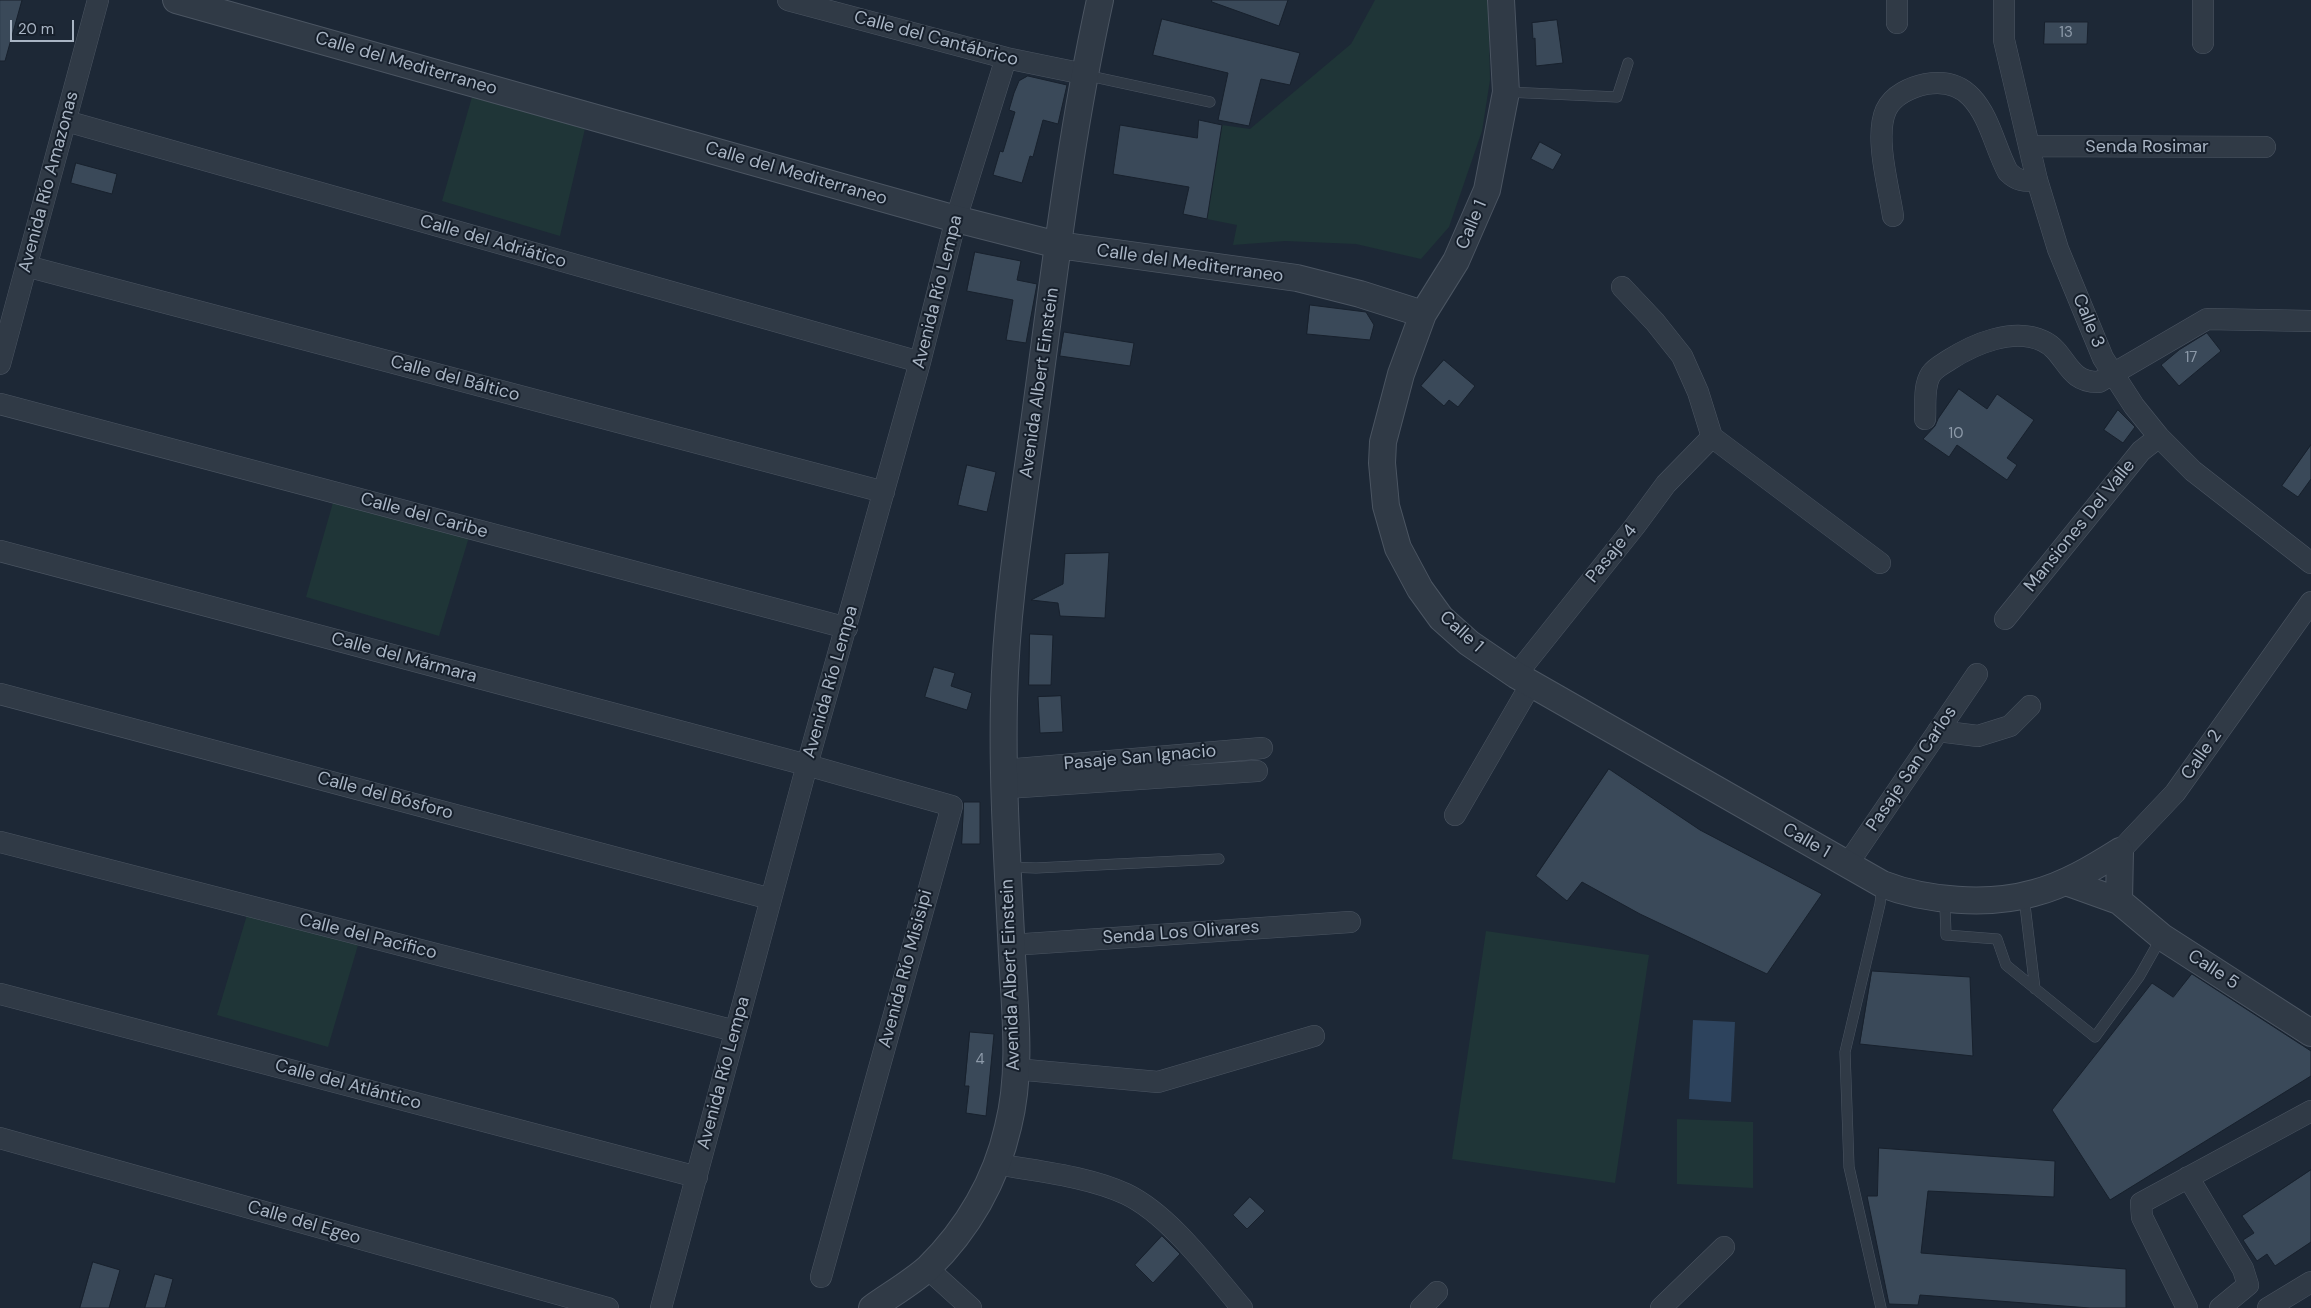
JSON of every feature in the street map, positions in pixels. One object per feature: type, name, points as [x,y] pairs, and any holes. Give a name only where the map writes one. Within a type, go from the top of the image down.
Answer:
[{"type":"street","name":"Avenida Río Amazonas","points":[[0,364],[98,0]]},
{"type":"street","name":"Calle del Mediterraneo","points":[[176,0],[956,219],[1058,245],[1297,278],[1360,294],[1423,314]]},
{"type":"street","name":"Calle del Cantábrico","points":[[788,0],[1006,58],[1084,74]]},
{"type":"street","name":"Avenida Albert Einstein","points":[[872,1308],[927,1268],[965,1224],[981,1200],[997,1164],[1009,1124],[1015,1069],[1007,867],[1013,778],[1004,701],[1011,598],[1058,245],[1084,74],[1100,0]]},
{"type":"street","name":"Calle 1","points":[[1501,0],[1506,92],[1487,190],[1456,261],[1423,314],[1401,374],[1383,442],[1382,463],[1386,506],[1398,548],[1408,568],[1441,618],[1468,642],[1523,679],[1882,884],[1911,893],[1947,899],[1988,899],[2024,896],[2066,882]]},
{"type":"street","points":[[1897,0],[1897,23]]},
{"type":"street","name":"Calle 3","points":[[2004,0],[2004,40],[2038,180],[2058,249],[2103,358],[2134,406],[2159,436],[2193,470],[2311,563]]},
{"type":"street","points":[[2203,0],[2203,43]]},
{"type":"street","name":"Avenida Río Lempa","points":[[661,1308],[807,765],[847,628],[920,362],[956,219],[1006,58]]},
{"type":"street","points":[[1893,216],[1882,144],[1882,127],[1886,110],[1895,98],[1913,86],[1935,82],[1956,85],[1971,96],[1982,110],[2008,172],[2015,179],[2026,181],[2038,180]]},
{"type":"street","name":"Calle del Adriático","points":[[66,121],[920,362]]},
{"type":"street","name":"Senda Rosimar","points":[[2030,146],[2265,147]]},
{"type":"street","name":"Calle del Báltico","points":[[26,266],[884,492]]},
{"type":"street","points":[[1622,287],[1655,322],[1682,356],[1698,392],[1712,437],[1880,563]]},
{"type":"street","points":[[1925,419],[1927,383],[1932,373],[1966,350],[1999,338],[2020,337],[2043,341],[2058,354],[2072,373],[2090,382],[2099,382],[2207,319],[2311,321]]},
{"type":"street","name":"Calle del Caribe","points":[[0,404],[847,628]]},
{"type":"street","name":"Mansiones Del Valle","points":[[2004,619],[2141,451],[2159,436]]},
{"type":"street","name":"Pasaje 4","points":[[1455,815],[1523,679],[1666,484],[1712,437]]},
{"type":"street","name":"Calle del Mármara","points":[[0,551],[807,765]]},
{"type":"street","name":"Calle 2","points":[[2066,882],[2120,851],[2175,793],[2311,602]]},
{"type":"street","name":"Pasaje San Carlos","points":[[1847,865],[1977,674]]},
{"type":"street","name":"Calle del Bósforo","points":[[0,694],[771,899]]},
{"type":"street","points":[[1938,731],[1978,736],[2010,726],[2030,706]]},
{"type":"street","name":"Pasaje San Ignacio","points":[[1013,778],[1262,748]]},
{"type":"street","name":"Avenida Río Misisipi","points":[[807,765],[952,806],[821,1277]]},
{"type":"street","points":[[1013,778],[1257,771]]},
{"type":"street","name":"Calle del Pacífico","points":[[0,842],[736,1031]]},
{"type":"street","points":[[2120,851],[2120,901]]},
{"type":"street","name":"Calle 5","points":[[2066,882],[2120,901],[2162,937],[2311,1033]]},
{"type":"street","name":"Senda Los Olivares","points":[[1011,945],[1350,922]]},
{"type":"street","name":"Calle del Atlántico","points":[[0,994],[697,1177]]},
{"type":"street","points":[[1015,1069],[1158,1082],[1314,1036]]},
{"type":"street","points":[[2187,1308],[2142,1217],[2142,1203],[2311,1111]]},
{"type":"street","name":"Calle del Egeo","points":[[0,1138],[608,1308]]},
{"type":"street","points":[[997,1164],[1089,1181],[1128,1195],[1166,1222],[1242,1308]]},
{"type":"street","points":[[2188,1177],[2243,1269],[2248,1285],[2220,1308]]},
{"type":"street","points":[[1661,1308],[1724,1246]]},
{"type":"street","points":[[927,1268],[971,1308]]},
{"type":"street","points":[[2268,1308],[2311,1282]]},
{"type":"street","points":[[1421,1308],[1437,1292]]},
{"type":"lane","points":[[1506,92],[1618,97],[1628,63]]},
{"type":"lane","points":[[1084,74],[1210,102]]},
{"type":"lane","points":[[1007,867],[1036,868],[1219,859]]},
{"type":"lane","points":[[1881,1308],[1849,1167],[1845,1052],[1880,904],[1882,884]]},
{"type":"lane","points":[[2024,896],[2035,989]]},
{"type":"lane","points":[[1947,899],[1945,906],[1946,935],[1997,939],[2006,965],[2095,1037],[2139,977],[2162,937]]},
{"type":"green space","points":[[1375,0],[1488,0],[1490,80],[1482,131],[1449,227],[1421,259],[1356,244],[1285,241],[1233,245],[1237,225],[1207,219],[1222,125],[1250,129],[1351,44]]},
{"type":"green space","points":[[474,90],[587,120],[560,236],[442,201]]},
{"type":"green space","points":[[334,499],[469,537],[439,636],[306,597]]},
{"type":"green space","points":[[250,905],[361,935],[328,1047],[217,1015]]},
{"type":"green space","points":[[1486,931],[1649,955],[1615,1183],[1452,1159]]},
{"type":"green space","points":[[1677,1119],[1753,1122],[1753,1188],[1677,1184]]},
{"type":"water","points":[[1693,1020],[1735,1022],[1731,1102],[1689,1099]]},
{"type":"building","points":[[0,0],[22,0],[5,61],[0,61]]},
{"type":"building","points":[[1212,0],[1288,0],[1279,26],[1212,2]]},
{"type":"building","points":[[1162,19],[1300,53],[1290,85],[1261,79],[1249,126],[1218,120],[1228,73],[1153,55]]},
{"type":"building","points":[[1557,20],[1563,63],[1536,66],[1535,38],[1533,39],[1532,23]]},
{"type":"building","points":[[2045,22],[2088,22],[2087,44],[2044,44]]},
{"type":"building","points":[[1028,76],[1067,85],[1058,124],[1043,120],[1033,157],[1030,156],[1022,183],[993,175],[1000,151],[1003,152],[1015,112],[1009,110],[1014,93],[1019,81]]},
{"type":"building","points":[[1199,120],[1222,125],[1207,219],[1183,214],[1189,187],[1113,174],[1120,125],[1197,138]]},
{"type":"building","points":[[1540,142],[1562,154],[1553,170],[1531,159]]},
{"type":"building","points":[[76,163],[117,174],[112,194],[71,183]]},
{"type":"building","points":[[975,252],[1021,261],[1017,280],[1037,284],[1026,343],[1006,340],[1013,300],[967,291]]},
{"type":"building","points":[[1310,305],[1366,312],[1374,325],[1370,340],[1307,334]]},
{"type":"building","points":[[1064,332],[1134,343],[1130,366],[1060,356]]},
{"type":"building","points":[[2207,333],[2221,351],[2179,386],[2161,365],[2179,350]]},
{"type":"building","points":[[1444,360],[1475,386],[1458,407],[1449,400],[1444,406],[1421,386]]},
{"type":"building","points":[[1959,389],[1987,409],[1997,394],[2034,420],[2007,458],[2017,465],[2007,480],[1957,445],[1949,457],[1923,439],[1935,426]]},
{"type":"building","points":[[2118,410],[2135,427],[2123,443],[2104,430]]},
{"type":"building","points":[[2311,445],[2311,479],[2298,497],[2282,486]]},
{"type":"building","points":[[967,465],[996,472],[987,512],[958,505]]},
{"type":"building","points":[[1109,553],[1105,618],[1060,616],[1058,603],[1031,600],[1063,584],[1065,554]]},
{"type":"building","points":[[1030,634],[1053,635],[1051,685],[1029,685]]},
{"type":"building","points":[[934,667],[955,673],[951,686],[972,693],[967,710],[925,697]]},
{"type":"building","points":[[1061,696],[1063,732],[1040,733],[1038,697]]},
{"type":"building","points":[[1609,769],[1700,830],[1822,894],[1767,974],[1640,914],[1582,882],[1567,901],[1536,876]]},
{"type":"building","points":[[964,802],[980,802],[980,844],[962,844]]},
{"type":"building","points":[[1872,971],[1970,977],[1973,1056],[1860,1044]]},
{"type":"building","points":[[2192,974],[2311,1051],[2311,1076],[2110,1200],[2052,1110],[2152,983],[2173,997]]},
{"type":"building","points":[[970,1032],[994,1034],[986,1116],[966,1113],[969,1086],[965,1086]]},
{"type":"building","points":[[1879,1148],[2055,1161],[2054,1197],[1928,1191],[1921,1253],[2126,1269],[2126,1308],[2090,1308],[1920,1295],[1918,1305],[1889,1304],[1867,1196],[1877,1196]]},
{"type":"building","points":[[2311,1170],[2311,1242],[2275,1266],[2267,1254],[2257,1261],[2243,1240],[2254,1233],[2242,1216]]},
{"type":"building","points":[[1250,1197],[1265,1211],[1247,1229],[1233,1215]]},
{"type":"building","points":[[1162,1236],[1180,1254],[1153,1283],[1135,1265]]},
{"type":"building","points":[[93,1262],[120,1270],[109,1308],[80,1308]]},
{"type":"building","points":[[155,1274],[173,1279],[165,1308],[145,1308]]}]
